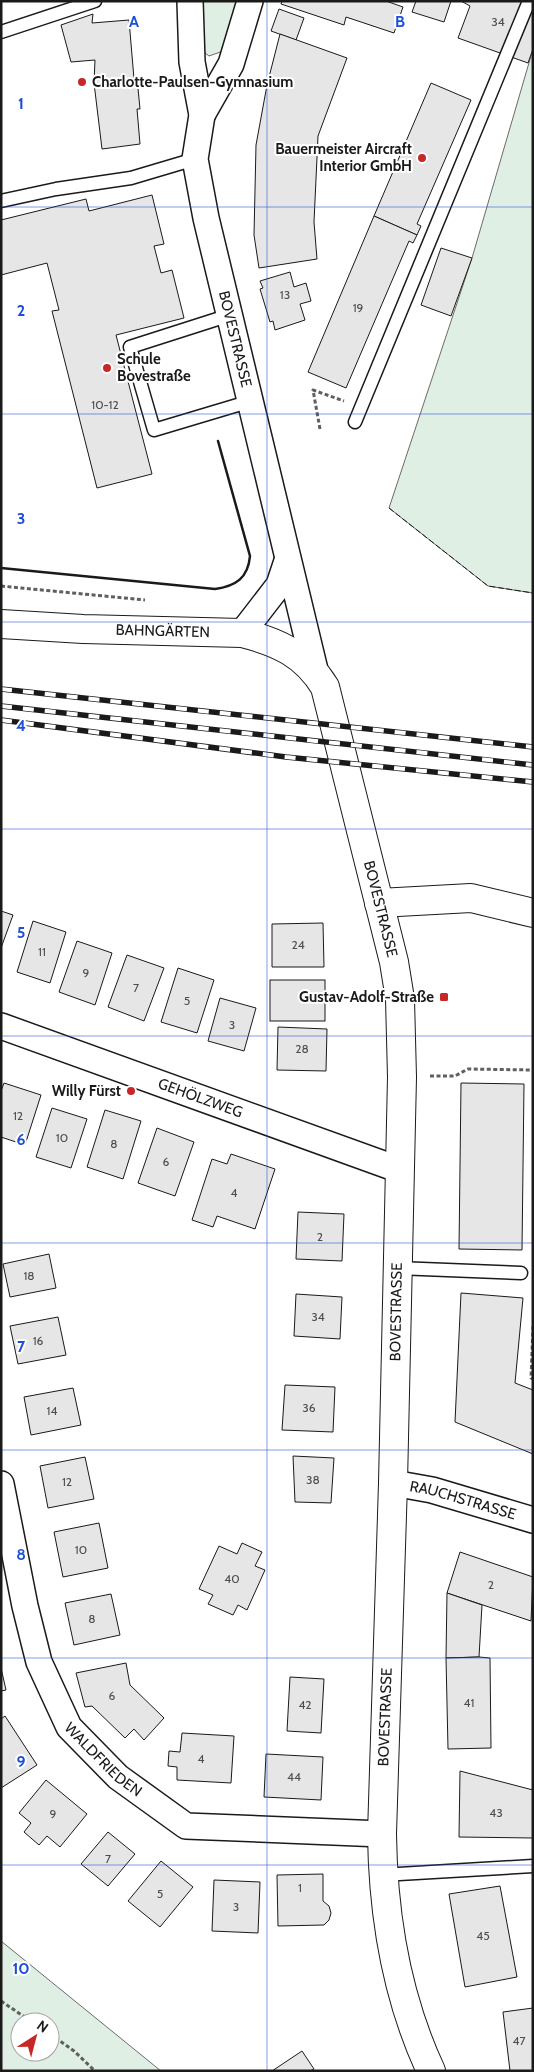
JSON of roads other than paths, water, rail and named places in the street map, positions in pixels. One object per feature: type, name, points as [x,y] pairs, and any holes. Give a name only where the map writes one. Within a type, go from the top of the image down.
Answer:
[{"type":"main road","name":"BAHNGÄRTEN","points":[[1,624],[82,629],[242,633],[276,643],[294,653],[315,670]]},
{"type":"main road","name":"BOVESTRASSE","points":[[315,670],[325,687],[394,962],[400,999],[402,1077],[382,1875],[390,1942],[417,2040],[431,2071]]},
{"type":"main road","points":[[378,903],[471,898],[533,913]]},
{"type":"street","name":"BOVESTRASSE","points":[[190,1],[192,62],[202,115],[195,159],[206,218],[251,401],[287,561],[315,670]]},
{"type":"street","name":"BOVESTRASSE","points":[[202,115],[231,64],[250,1]]},
{"type":"street","points":[[242,633],[279,584],[287,561]]},
{"type":"street","name":"GEHÖLZWEG","points":[[1,1026],[400,1170]]},
{"type":"street","name":"RAUCHSTRASSE","points":[[393,1483],[432,1490],[533,1520]]},
{"type":"street","name":"WALDFRIEDEN","points":[[1,1484],[25,1606],[39,1662],[69,1728],[118,1777],[186,1826],[382,1834]]},
{"type":"lane","points":[[1,32],[95,1]]},
{"type":"lane","points":[[355,422],[529,1]]},
{"type":"lane","points":[[1,201],[56,188],[131,178],[195,159]]},
{"type":"lane","points":[[230,315],[130,347],[154,430],[251,401]]},
{"type":"lane","points":[[397,1268],[521,1273]]},
{"type":"lane","points":[[382,1875],[533,1866]]},
{"type":"railway","points":[[1,689],[533,747]]},
{"type":"railway","points":[[1,706],[533,765]]},
{"type":"railway","points":[[1,720],[286,757],[533,782]]},
{"type":"place","name":"Charlotte-Paulsen-Gymnasium","points":[[82,82]]},
{"type":"place","name":"Bauermeister Aircraft Interior GmbH","points":[[422,158]]},
{"type":"place","name":"Schule Bovestraße","points":[[107,368]]},
{"type":"place","name":"Gustav-Adolf-Straße","points":[[444,997]]},
{"type":"place","name":"Willy Fürst","points":[[131,1091]]}]
